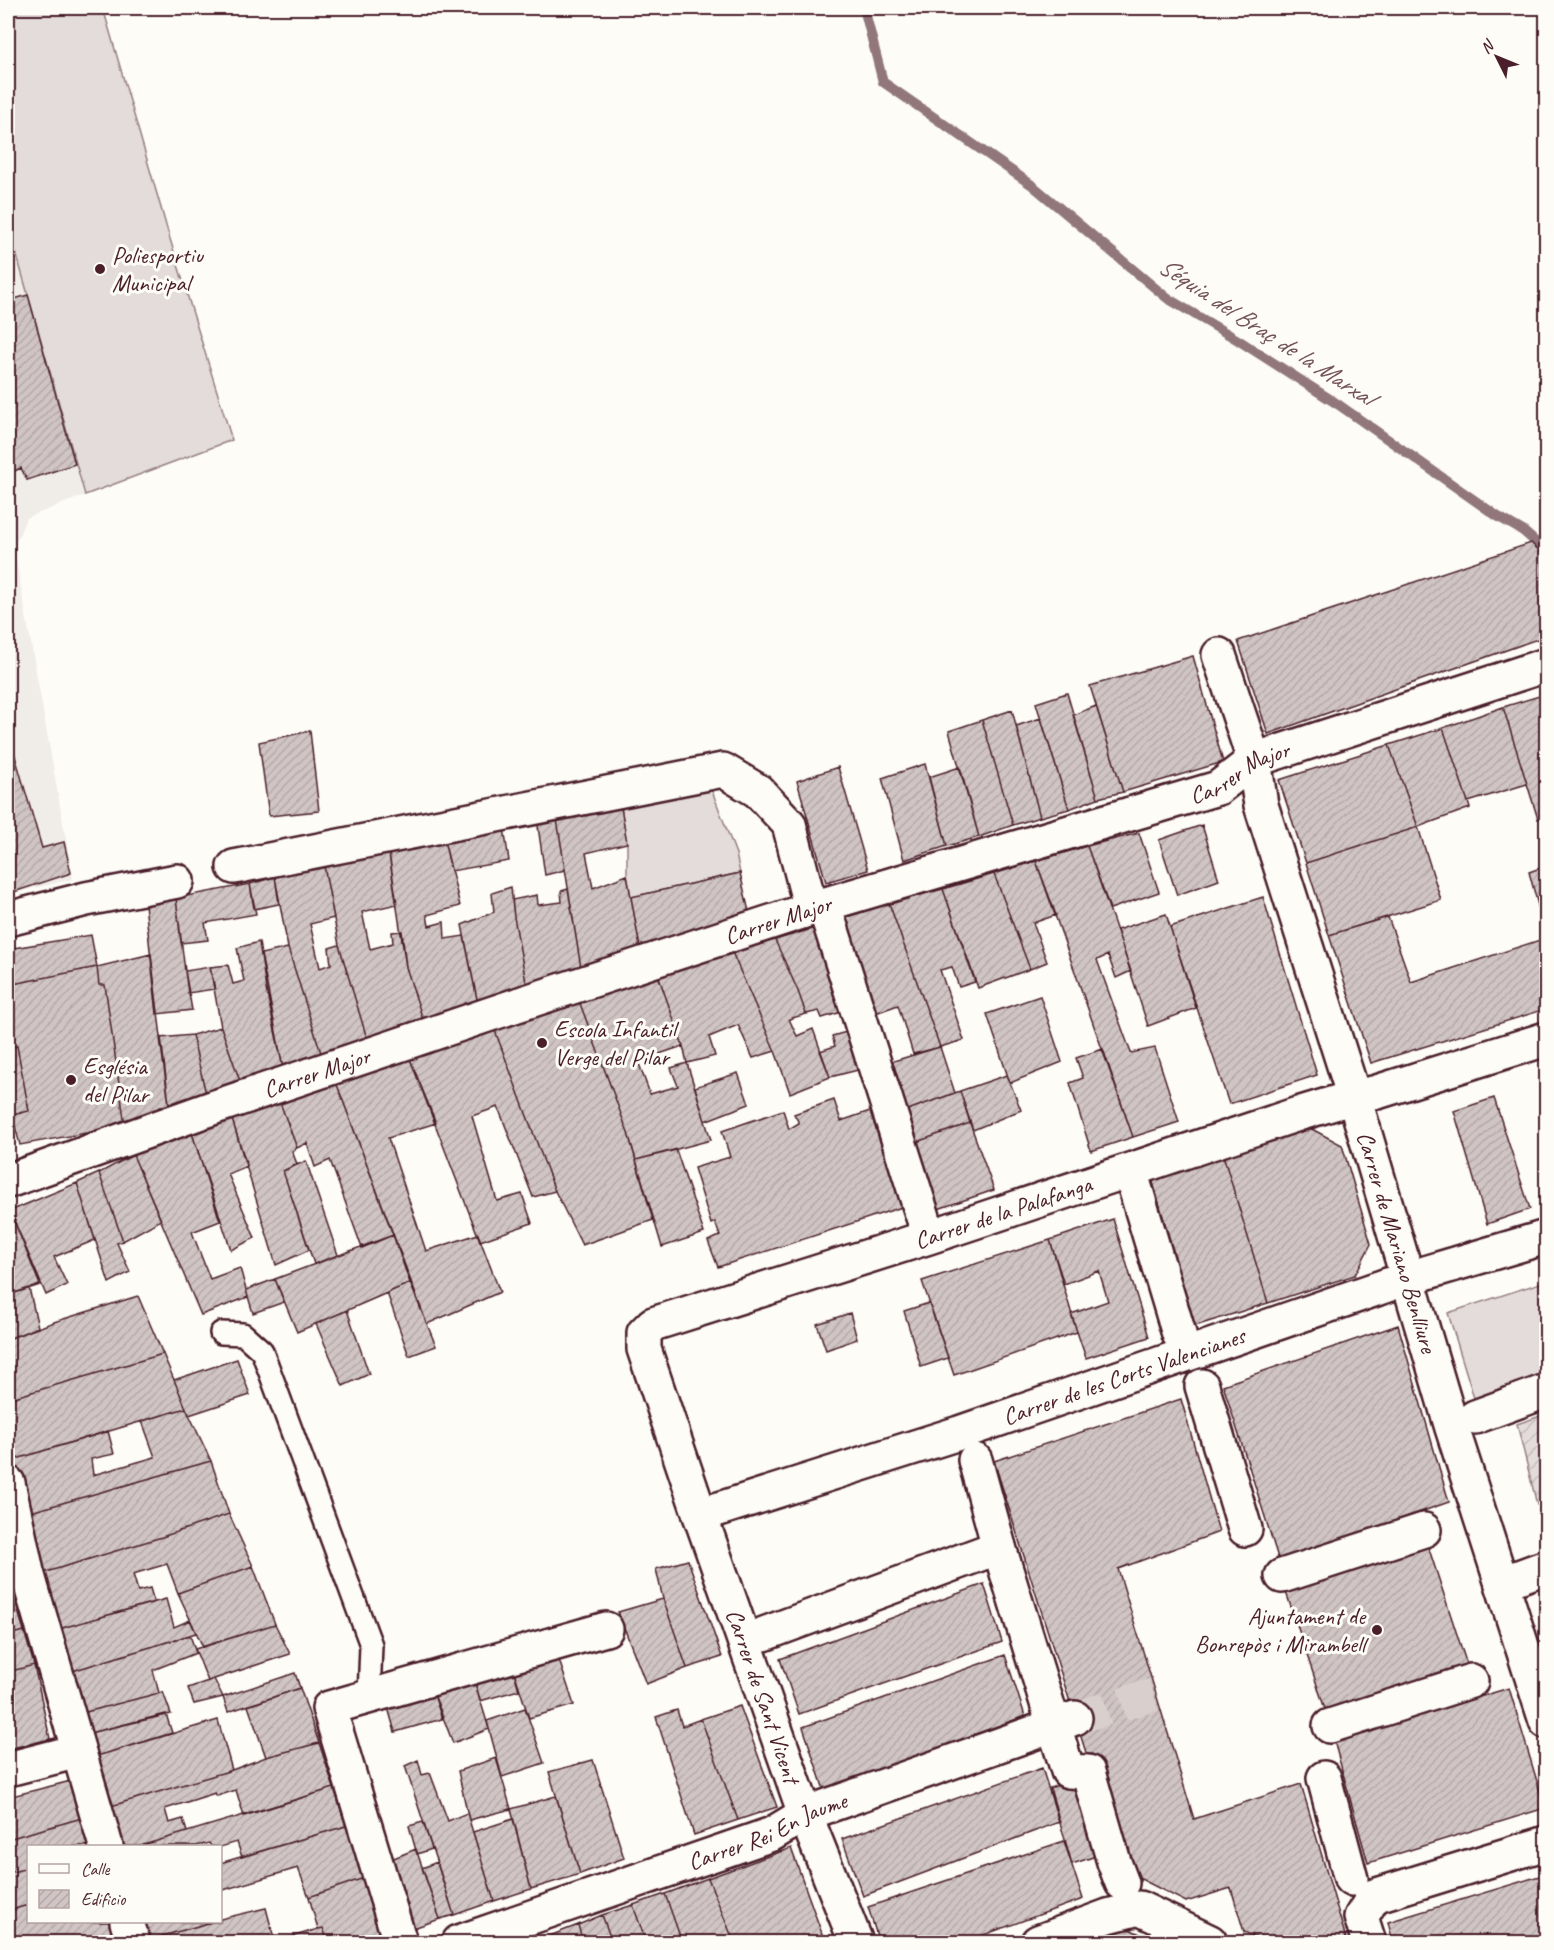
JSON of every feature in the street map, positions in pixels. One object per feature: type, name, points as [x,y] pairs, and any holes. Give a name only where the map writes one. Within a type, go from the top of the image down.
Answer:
[{"type":"street","name":"Carrer de Mariano Benlliure","points":[[1219,655],[1254,760],[1261,805],[1354,1097],[1452,1428],[1546,1721]]},
{"type":"street","name":"Carrer Major","points":[[8,1181],[215,1107],[512,1006],[820,915],[1218,788],[1254,760],[1546,665]]},
{"type":"street","points":[[234,867],[723,770],[758,791],[789,824],[923,1217]]},
{"type":"street","points":[[8,919],[87,899],[177,881]]},
{"type":"street","name":"Carrer de la Palafanga","points":[[700,1515],[644,1348],[644,1333],[653,1324],[929,1237],[1126,1170],[1354,1097],[1377,1092],[1546,1039]]},
{"type":"street","points":[[1132,1177],[1179,1334]]},
{"type":"street","name":"Carrer de les Corts Valencianes","points":[[700,1515],[959,1433],[1408,1278],[1546,1237]]},
{"type":"street","points":[[1202,1386],[1245,1529]]},
{"type":"street","points":[[1474,1417],[1546,1391]]},
{"type":"street","points":[[975,1460],[999,1547],[1065,1721],[1068,1771],[1088,1772],[1122,1883]]},
{"type":"street","points":[[8,1483],[17,1574],[78,1751],[106,1845]]},
{"type":"street","name":"Carrer de Sant Vicent","points":[[700,1515],[805,1814],[856,1942]]},
{"type":"street","points":[[1282,1576],[1424,1530]]},
{"type":"street","points":[[764,1634],[999,1547]]},
{"type":"street","points":[[1502,1583],[1546,1567]]},
{"type":"street","points":[[400,1942],[329,1708],[606,1629]]},
{"type":"street","points":[[1330,1726],[1471,1681]]},
{"type":"street","name":"Carrer Rei En Jaume","points":[[459,1942],[772,1834],[805,1814],[1065,1721]]},
{"type":"street","points":[[8,1769],[78,1751]]},
{"type":"street","points":[[1324,1778],[1362,1888],[1361,1917],[1369,1942]]},
{"type":"street","points":[[1362,1888],[1546,1843]]},
{"type":"street","points":[[1038,1942],[1108,1916],[1139,1908],[1210,1942]]},
{"type":"street","points":[[127,1923],[133,1942]]},
{"type":"lane","points":[[220,1333],[243,1334],[262,1351],[371,1645],[369,1697]]},
{"type":"shaded area","name":"Poliesportiu Municipal","points":[[8,8],[103,8],[170,239],[232,440],[85,495],[13,242],[8,243]]},
{"type":"shaded area","points":[[13,242],[85,495],[26,518],[14,548],[73,879],[8,894],[8,243]]},
{"type":"shaded area","points":[[709,783],[736,854],[740,873],[631,897],[627,875],[627,843],[620,801]]},
{"type":"shaded area","points":[[1546,1281],[1546,1374],[1474,1398],[1448,1313]]},
{"type":"shaded area","points":[[1546,1414],[1546,1501],[1537,1505],[1517,1424]]},
{"type":"building","points":[[28,295],[75,464],[27,480],[21,468],[8,474],[8,301]]},
{"type":"building","points":[[1531,543],[1546,557],[1546,636],[1268,734],[1238,641]]},
{"type":"building","points":[[8,591],[14,622],[8,624]]},
{"type":"building","points":[[1193,656],[1223,762],[1123,792],[1090,686]]},
{"type":"building","points":[[1067,693],[1098,798],[1069,809],[1036,703]]},
{"type":"building","points":[[1546,694],[1546,816],[1538,819],[1503,707]]},
{"type":"building","points":[[1096,706],[1123,792],[1098,798],[1073,715]]},
{"type":"building","points":[[1503,707],[1527,784],[1468,802],[1443,728]]},
{"type":"building","points":[[1012,710],[1040,817],[1013,825],[982,720]]},
{"type":"building","points":[[1041,718],[1069,809],[1040,817],[1016,726]]},
{"type":"building","points":[[982,720],[1013,825],[979,837],[949,731]]},
{"type":"building","points":[[1443,728],[1470,808],[1418,827],[1389,745]]},
{"type":"building","points":[[310,731],[319,811],[269,816],[259,742]]},
{"type":"building","points":[[8,732],[42,848],[64,842],[71,873],[8,894]]},
{"type":"building","points":[[1389,745],[1418,827],[1306,863],[1279,780]]},
{"type":"building","points":[[925,764],[947,846],[904,860],[882,778]]},
{"type":"building","points":[[838,767],[868,870],[826,882],[797,781]]},
{"type":"building","points":[[960,767],[979,837],[947,846],[929,777]]},
{"type":"building","points":[[620,801],[627,843],[586,853],[593,888],[627,875],[641,953],[582,974],[556,813]]},
{"type":"building","points":[[556,813],[565,870],[545,875],[537,819]]},
{"type":"building","points":[[1202,825],[1219,880],[1177,895],[1159,840]]},
{"type":"building","points":[[1418,827],[1441,900],[1329,935],[1306,863]]},
{"type":"building","points":[[504,828],[509,861],[451,871],[444,840]]},
{"type":"building","points":[[1139,833],[1159,892],[1110,909],[1087,846]]},
{"type":"building","points":[[444,840],[460,906],[427,915],[429,926],[444,922],[445,939],[464,936],[479,1009],[425,1026],[406,967],[388,848]]},
{"type":"building","points":[[1087,846],[1131,971],[1116,978],[1108,955],[1097,960],[1131,1053],[1155,1048],[1179,1122],[1133,1137],[1036,861]]},
{"type":"building","points":[[389,853],[397,904],[362,912],[370,949],[393,943],[392,932],[402,931],[406,967],[425,1026],[368,1042],[339,945],[324,866]]},
{"type":"building","points":[[1036,861],[1056,915],[1033,923],[1047,962],[1030,969],[994,874]]},
{"type":"building","points":[[324,866],[334,918],[310,924],[320,968],[331,964],[329,948],[339,945],[368,1042],[322,1056],[288,948],[275,877]]},
{"type":"building","points":[[1546,866],[1546,935],[1529,872]]},
{"type":"building","points":[[740,873],[750,916],[641,953],[631,897]]},
{"type":"building","points":[[994,874],[1030,969],[978,988],[943,889]]},
{"type":"building","points":[[275,877],[279,904],[254,909],[250,884]]},
{"type":"building","points":[[250,884],[256,914],[205,923],[208,940],[181,943],[176,898]]},
{"type":"building","points":[[511,887],[528,993],[479,1009],[462,925],[494,912],[492,893]]},
{"type":"building","points":[[568,889],[582,974],[528,993],[512,900],[537,895],[538,905],[562,902],[561,891]]},
{"type":"building","points":[[943,889],[975,982],[959,987],[952,967],[940,970],[964,1040],[940,1047],[889,903]]},
{"type":"building","points":[[1263,897],[1317,1075],[1229,1104],[1170,927]]},
{"type":"building","points":[[176,898],[192,1010],[157,1014],[145,904]]},
{"type":"building","points":[[889,903],[940,1047],[913,1054],[898,1005],[870,1015],[838,920]]},
{"type":"building","points":[[1166,914],[1196,1008],[1148,1026],[1117,930]]},
{"type":"building","points":[[1388,917],[1411,982],[1546,938],[1546,1009],[1371,1063],[1329,935]]},
{"type":"building","points":[[819,927],[848,1010],[822,1018],[819,1011],[806,1014],[775,940]]},
{"type":"building","points":[[91,935],[97,967],[13,984],[8,964],[8,949]]},
{"type":"building","points":[[775,940],[806,1014],[789,1019],[797,1036],[813,1029],[830,1077],[790,1093],[775,1051],[732,952]]},
{"type":"building","points":[[259,942],[266,989],[283,1068],[241,1084],[221,1027],[210,967],[228,965],[233,984],[244,981],[237,948]]},
{"type":"building","points":[[288,948],[322,1056],[283,1068],[261,954]]},
{"type":"building","points":[[732,952],[775,1051],[753,1058],[738,1025],[709,1037],[715,1056],[687,1063],[658,975]]},
{"type":"building","points":[[151,954],[170,1112],[125,1126],[105,985],[99,985],[97,967]]},
{"type":"building","name":"Església del Pilar","points":[[97,967],[99,985],[105,985],[125,1126],[20,1145],[12,1115],[29,1111],[17,1046],[8,1048],[8,985]]},
{"type":"building","points":[[210,967],[215,989],[188,993],[185,971]]},
{"type":"building","points":[[658,975],[683,1046],[638,1061],[650,1094],[678,1086],[671,1068],[687,1063],[711,1140],[636,1160],[578,998]]},
{"type":"building","points":[[1040,996],[1062,1062],[1010,1083],[987,1014]]},
{"type":"building","points":[[578,998],[628,1133],[653,1220],[582,1245],[555,1191],[494,1028]]},
{"type":"building","points":[[221,1027],[241,1084],[207,1098],[192,1035]]},
{"type":"building","points":[[494,1028],[555,1191],[533,1197],[498,1107],[472,1116],[497,1201],[522,1194],[532,1223],[480,1241],[410,1059]]},
{"type":"building","points":[[854,1030],[866,1068],[830,1077],[820,1051],[835,1046],[832,1036]]},
{"type":"building","points":[[192,1035],[207,1098],[170,1112],[160,1038]]},
{"type":"building","points":[[17,1046],[29,1111],[8,1115],[8,1048]]},
{"type":"building","points":[[940,1047],[955,1093],[902,1112],[887,1063]]},
{"type":"building","points":[[1103,1049],[1133,1137],[1091,1151],[1070,1083],[1083,1078],[1076,1058]]},
{"type":"building","points":[[410,1059],[436,1123],[388,1138],[426,1251],[478,1234],[500,1292],[427,1324],[336,1082]]},
{"type":"building","points":[[738,1073],[749,1104],[705,1121],[695,1087]]},
{"type":"building","points":[[1007,1075],[1021,1110],[973,1130],[960,1091]]},
{"type":"building","points":[[336,1082],[393,1235],[362,1248],[330,1160],[315,1167],[307,1143],[297,1148],[279,1100]]},
{"type":"building","points":[[960,1091],[970,1123],[911,1144],[902,1112]]},
{"type":"building","points":[[1494,1098],[1530,1209],[1487,1224],[1454,1111]]},
{"type":"building","points":[[279,1100],[297,1148],[292,1151],[297,1164],[283,1171],[309,1250],[276,1265],[231,1116]]},
{"type":"building","points":[[834,1100],[841,1121],[870,1111],[902,1207],[718,1267],[708,1241],[720,1236],[715,1222],[711,1224],[694,1168],[730,1157],[722,1131],[783,1110],[789,1129],[799,1123],[794,1114]]},
{"type":"building","points":[[231,1116],[247,1166],[228,1174],[255,1238],[231,1250],[191,1130]]},
{"type":"building","points":[[970,1123],[994,1190],[932,1211],[911,1144]]},
{"type":"building","points":[[1308,1127],[1342,1145],[1371,1244],[1355,1275],[1268,1303],[1223,1155]]},
{"type":"building","points":[[191,1130],[220,1221],[192,1232],[210,1279],[240,1268],[248,1297],[201,1315],[133,1155]]},
{"type":"building","points":[[676,1150],[704,1233],[662,1247],[636,1160]]},
{"type":"building","points":[[133,1155],[161,1220],[123,1241],[99,1173]]},
{"type":"building","points":[[1223,1155],[1268,1303],[1195,1326],[1152,1179]]},
{"type":"building","points":[[306,1161],[338,1255],[314,1264],[283,1171]]},
{"type":"building","points":[[99,1173],[123,1241],[117,1243],[130,1272],[109,1283],[77,1183]]},
{"type":"building","points":[[77,1183],[95,1240],[54,1257],[67,1285],[46,1295],[10,1211]]},
{"type":"building","points":[[10,1211],[40,1285],[12,1294],[8,1280],[8,1212]]},
{"type":"building","points":[[1113,1219],[1149,1337],[1086,1358],[1071,1314],[1108,1301],[1099,1271],[1064,1284],[1050,1240]]},
{"type":"building","points":[[393,1235],[410,1283],[297,1332],[275,1279]]},
{"type":"building","points":[[1050,1240],[1077,1332],[954,1375],[922,1281]]},
{"type":"building","points":[[275,1279],[284,1302],[253,1313],[246,1290]]},
{"type":"building","points":[[410,1283],[436,1346],[409,1356],[387,1293]]},
{"type":"building","points":[[29,1288],[38,1327],[8,1339],[8,1295]]},
{"type":"building","points":[[138,1296],[163,1354],[8,1399],[8,1339]]},
{"type":"building","points":[[929,1303],[948,1358],[921,1367],[904,1311]]},
{"type":"building","points":[[347,1310],[369,1374],[343,1386],[316,1324]]},
{"type":"building","points":[[850,1313],[857,1339],[826,1350],[817,1324]]},
{"type":"building","points":[[1398,1325],[1449,1502],[1279,1561],[1223,1385]]},
{"type":"building","points":[[163,1354],[186,1408],[13,1460],[8,1436],[8,1399]]},
{"type":"building","points":[[237,1359],[250,1395],[189,1415],[174,1380]]},
{"type":"building","points":[[1181,1399],[1219,1532],[1118,1569],[1194,1819],[1301,1784],[1347,1942],[1267,1942],[1244,1932],[1231,1888],[1186,1902],[1123,1870],[994,1461]]},
{"type":"building","points":[[186,1408],[211,1461],[27,1513],[13,1460],[108,1431],[114,1454],[91,1459],[93,1475],[155,1457],[142,1421]]},
{"type":"building","points":[[211,1461],[229,1514],[43,1573],[27,1513]]},
{"type":"building","points":[[229,1514],[253,1566],[178,1593],[167,1564],[133,1574],[138,1591],[150,1588],[154,1602],[55,1630],[43,1573]]},
{"type":"building","name":"Ajuntament de Bonrepòs i Mirambell","points":[[1428,1546],[1468,1668],[1326,1712],[1286,1592]]},
{"type":"building","points":[[688,1560],[722,1657],[687,1668],[663,1599],[656,1569]]},
{"type":"building","points":[[253,1566],[275,1624],[203,1647],[178,1593]]},
{"type":"building","points":[[984,1584],[1002,1642],[799,1714],[780,1659]]},
{"type":"building","points":[[11,1587],[24,1631],[8,1635],[8,1588]]},
{"type":"building","points":[[166,1599],[174,1627],[190,1620],[196,1633],[69,1672],[55,1630]]},
{"type":"building","points":[[663,1599],[687,1668],[646,1684],[618,1612]]},
{"type":"building","points":[[275,1624],[290,1654],[208,1681],[195,1649]]},
{"type":"building","points":[[24,1631],[34,1665],[8,1672],[8,1635]]},
{"type":"building","points":[[190,1635],[196,1653],[153,1670],[159,1693],[82,1713],[69,1672]]},
{"type":"building","points":[[557,1654],[574,1705],[529,1718],[512,1665]]},
{"type":"building","points":[[1005,1655],[1025,1716],[824,1790],[803,1727]]},
{"type":"building","points":[[34,1665],[50,1739],[8,1749],[8,1672]]},
{"type":"building","points":[[512,1665],[519,1690],[480,1701],[473,1676]]},
{"type":"building","points":[[295,1673],[300,1688],[228,1712],[223,1697]]},
{"type":"building","points":[[473,1676],[489,1729],[453,1743],[432,1689]]},
{"type":"building","points":[[214,1679],[223,1697],[194,1704],[188,1688]]},
{"type":"building","points":[[300,1688],[319,1743],[266,1757],[248,1706]]},
{"type":"building","points":[[1509,1688],[1545,1808],[1368,1863],[1334,1741]]},
{"type":"building","points":[[432,1689],[442,1719],[395,1732],[387,1704]]},
{"type":"building","points":[[163,1692],[171,1714],[89,1733],[82,1713]]},
{"type":"building","points":[[740,1706],[777,1807],[738,1820],[701,1719]]},
{"type":"building","points":[[525,1708],[544,1763],[502,1777],[487,1721]]},
{"type":"building","points":[[677,1710],[682,1726],[701,1719],[738,1820],[694,1835],[656,1717]]},
{"type":"building","points":[[166,1714],[172,1733],[97,1756],[89,1733]]},
{"type":"building","points":[[218,1720],[232,1770],[111,1806],[97,1756]]},
{"type":"building","points":[[319,1743],[334,1788],[244,1816],[236,1790],[217,1796],[215,1793],[165,1809],[169,1823],[183,1819],[187,1832],[143,1845],[121,1845],[111,1806],[232,1770],[266,1757]]},
{"type":"building","points":[[496,1758],[511,1809],[469,1820],[458,1771]]},
{"type":"building","points":[[418,1760],[422,1775],[430,1773],[448,1821],[467,1813],[494,1901],[454,1915],[405,1766]]},
{"type":"building","points":[[593,1760],[624,1858],[580,1874],[549,1772]]},
{"type":"building","points":[[1042,1768],[1059,1822],[863,1896],[842,1839]]},
{"type":"building","points":[[1081,1777],[1105,1853],[1072,1864],[1050,1788]]},
{"type":"building","points":[[71,1781],[82,1818],[8,1839],[8,1797]]},
{"type":"building","points":[[334,1788],[346,1826],[242,1857],[237,1842],[222,1846],[209,1843],[143,1845]]},
{"type":"building","points":[[556,1796],[580,1874],[531,1889],[511,1809]]},
{"type":"building","points":[[82,1818],[91,1845],[27,1845],[27,1868],[8,1873],[8,1839]]},
{"type":"building","points":[[513,1819],[531,1889],[494,1901],[473,1832]]},
{"type":"building","points":[[423,1822],[432,1849],[417,1854],[409,1826]]},
{"type":"building","points":[[346,1826],[364,1878],[309,1897],[298,1868],[222,1890],[222,1862]]},
{"type":"building","points":[[1064,1841],[1083,1899],[964,1942],[879,1942],[868,1907]]},
{"type":"building","points":[[791,1848],[825,1942],[734,1942],[708,1878]]},
{"type":"building","points":[[416,1849],[440,1919],[413,1928],[389,1860]]},
{"type":"building","points":[[437,1862],[454,1915],[440,1919],[422,1868]]},
{"type":"building","points":[[27,1868],[27,1905],[8,1911],[8,1873]]},
{"type":"building","points":[[1546,1874],[1546,1942],[1393,1942],[1388,1922]]},
{"type":"building","points":[[364,1878],[384,1941],[328,1942],[323,1928],[318,1929],[309,1897]]},
{"type":"building","points":[[708,1878],[734,1942],[682,1942],[665,1894]]},
{"type":"building","points":[[665,1894],[682,1942],[646,1942],[633,1905]]},
{"type":"building","points":[[27,1905],[27,1923],[110,1923],[116,1942],[8,1942],[8,1911]]},
{"type":"building","points":[[633,1905],[646,1942],[612,1942],[602,1915]]},
{"type":"building","points":[[266,1908],[275,1942],[149,1942],[148,1940],[208,1923],[222,1923],[222,1919]]},
{"type":"building","points":[[602,1915],[612,1942],[583,1942],[578,1925]]},
{"type":"building","points":[[142,1923],[208,1923],[148,1940]]},
{"type":"building","points":[[578,1925],[583,1942],[534,1942]]},
{"type":"building","points":[[323,1928],[328,1942],[275,1942],[318,1929]]},
{"type":"building","points":[[1127,1928],[1157,1942],[1089,1942]]},
{"type":"waterway","name":"Séquia del Braç de la Marxal","points":[[864,8],[883,82],[1032,185],[1167,298],[1238,340],[1339,405],[1497,516],[1523,531],[1546,551]]},
{"type":"tunnel","points":[[1075,1718],[1156,1694]]},
{"type":"place","name":"Poliesportiu Municipal","points":[[100,269]]},
{"type":"place","name":"Escola Infantil Verge del Pilar","points":[[542,1043]]},
{"type":"place","name":"Església del Pilar","points":[[71,1080]]},
{"type":"place","name":"Ajuntament de Bonrepòs i Mirambell","points":[[1377,1630]]}]
